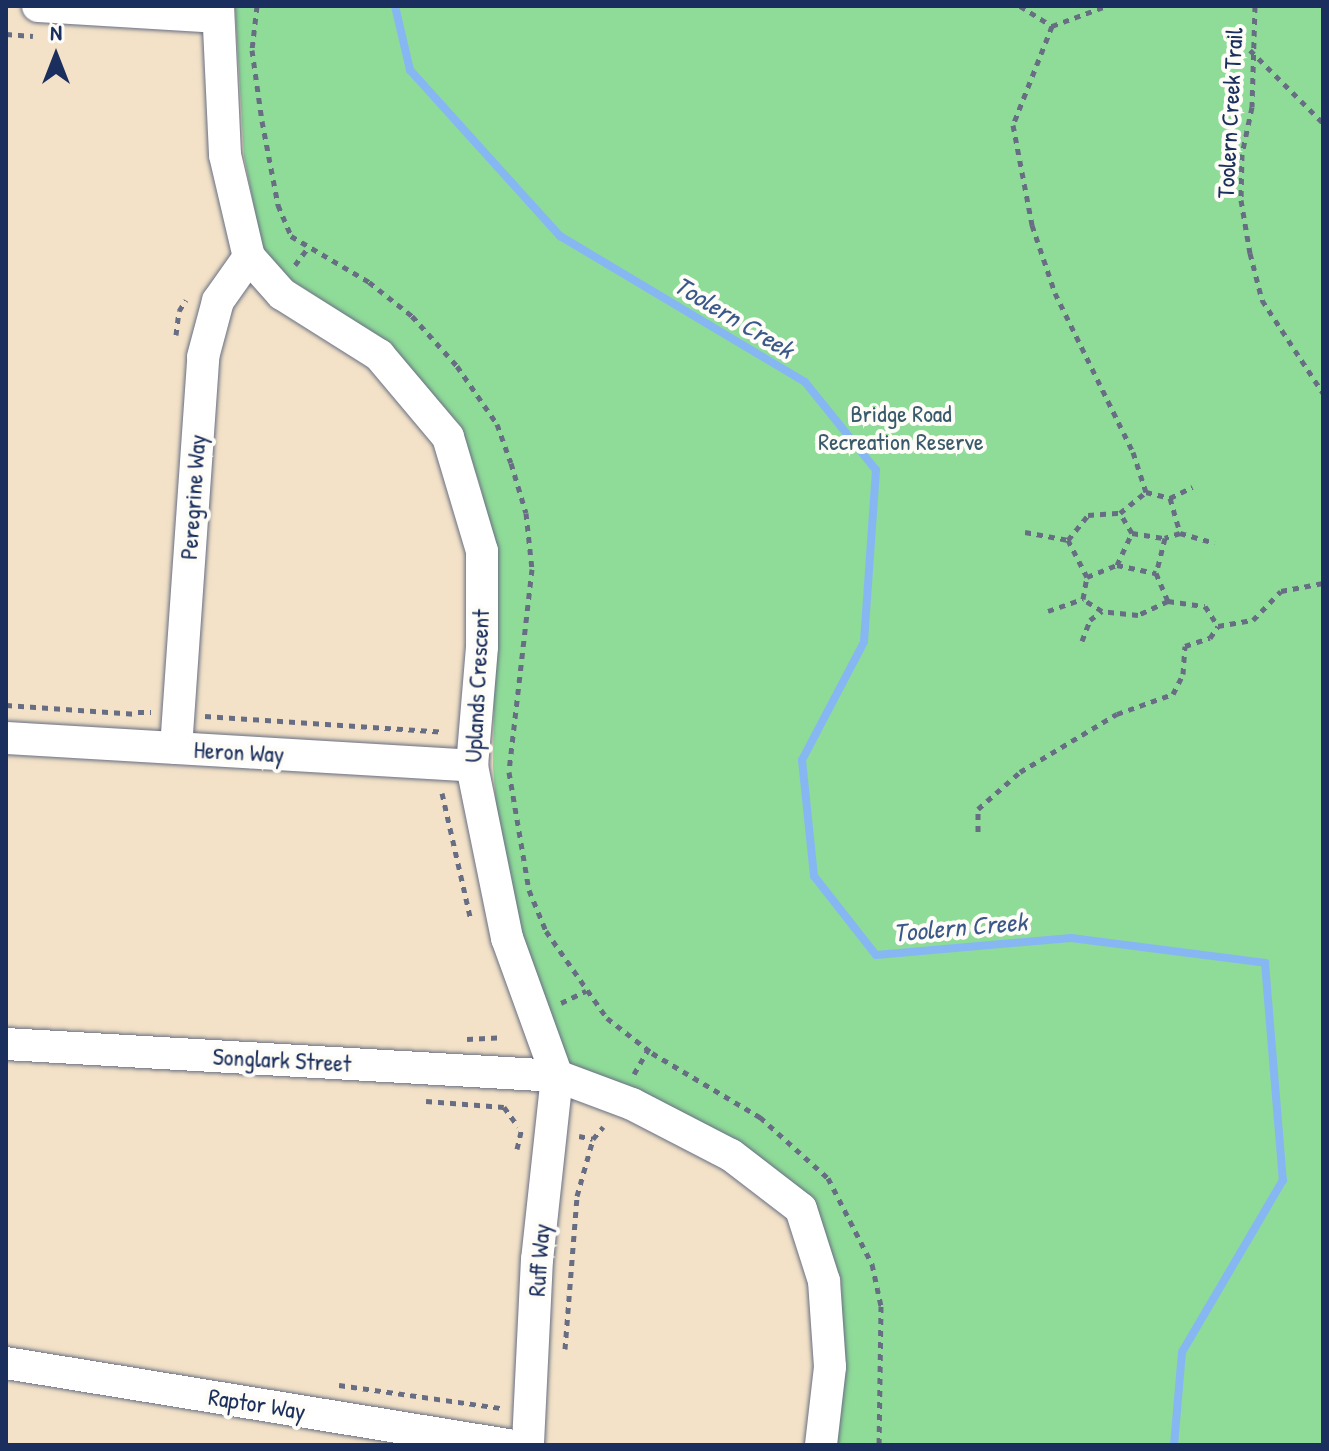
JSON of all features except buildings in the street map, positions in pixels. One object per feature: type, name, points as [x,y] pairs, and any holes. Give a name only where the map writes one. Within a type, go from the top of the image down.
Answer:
[{"type":"street","points":[[38,6],[217,11]]},
{"type":"street","name":"Uplands Crescent","points":[[217,11],[225,155],[249,257],[278,289],[379,355],[448,437],[482,551],[482,647],[472,766],[507,938],[557,1076]]},
{"type":"street","name":"Peregrine Way","points":[[176,748],[203,357],[218,301],[249,257]]},
{"type":"street","name":"Heron Way","points":[[6,738],[472,766]]},
{"type":"street","name":"Songlark Street","points":[[6,1044],[557,1076]]},
{"type":"street","points":[[557,1076],[620,1099],[731,1155],[801,1209],[824,1281],[830,1367],[821,1445]]},
{"type":"street","name":"Ruff Way","points":[[528,1445],[537,1259],[557,1076]]},
{"type":"street","name":"Raptor Way","points":[[6,1363],[508,1445]]},
{"type":"path","points":[[257,6],[252,50],[278,205],[291,236],[369,282],[412,316],[457,366],[497,424],[526,513],[532,569],[509,772],[529,890],[574,977],[607,1018],[648,1050],[794,1142],[828,1178],[852,1218],[872,1264],[881,1306],[879,1445]]},
{"type":"path","points":[[1020,6],[1052,26]]},
{"type":"path","points":[[1106,6],[1052,26],[1013,125],[1032,225],[1055,293],[1133,452],[1146,492]]},
{"type":"path","name":"Toolern Creek Trail","points":[[1255,6],[1250,49],[1252,107],[1242,154],[1241,200],[1250,253],[1262,300],[1323,393]]},
{"type":"path","points":[[1250,49],[1323,123]]},
{"type":"path","points":[[278,289],[308,248]]},
{"type":"path","points":[[1146,492],[1170,498],[1193,487]]},
{"type":"path","points":[[1068,540],[1088,515],[1120,513],[1146,492]]},
{"type":"path","points":[[1170,498],[1180,533]]},
{"type":"path","points":[[1120,513],[1132,533]]},
{"type":"path","points":[[1025,532],[1068,540]]},
{"type":"path","points":[[1132,533],[1165,538],[1180,533],[1215,543]]},
{"type":"path","points":[[1117,565],[1132,533]]},
{"type":"path","points":[[1165,538],[1156,573],[1168,601]]},
{"type":"path","points":[[1068,540],[1087,577],[1083,599]]},
{"type":"path","points":[[1087,577],[1117,565],[1156,573]]},
{"type":"path","points":[[978,832],[978,809],[1020,772],[1117,714],[1173,694],[1183,674],[1185,646],[1210,638],[1218,626],[1253,620],[1281,591],[1323,583]]},
{"type":"path","points":[[1048,611],[1083,599]]},
{"type":"path","points":[[1083,599],[1102,611],[1138,615],[1168,601],[1205,606],[1218,626]]},
{"type":"path","points":[[1082,641],[1090,620],[1102,611]]},
{"type":"path","points":[[447,732],[448,717]]},
{"type":"path","points":[[429,792],[444,793],[472,923]]},
{"type":"path","points":[[564,1361],[577,1196],[593,1139],[648,1050]]},
{"type":"path","points":[[603,1127],[615,1131]]},
{"type":"green space","name":"Bridge Road Recreation Reserve","points":[[235,6],[1323,6],[1323,1445],[836,1445],[844,1371],[841,1280],[813,1200],[744,1147],[570,1068],[520,934],[499,842],[493,767],[496,553],[480,485],[460,425],[386,341],[288,278],[263,252],[244,156]]},
{"type":"waterway","name":"Toolern Creek","points":[[395,6],[410,70],[560,236],[805,382],[876,470],[864,642],[802,760],[814,876],[876,955],[1071,938],[1265,963],[1283,1180],[1182,1352],[1174,1445]]}]
